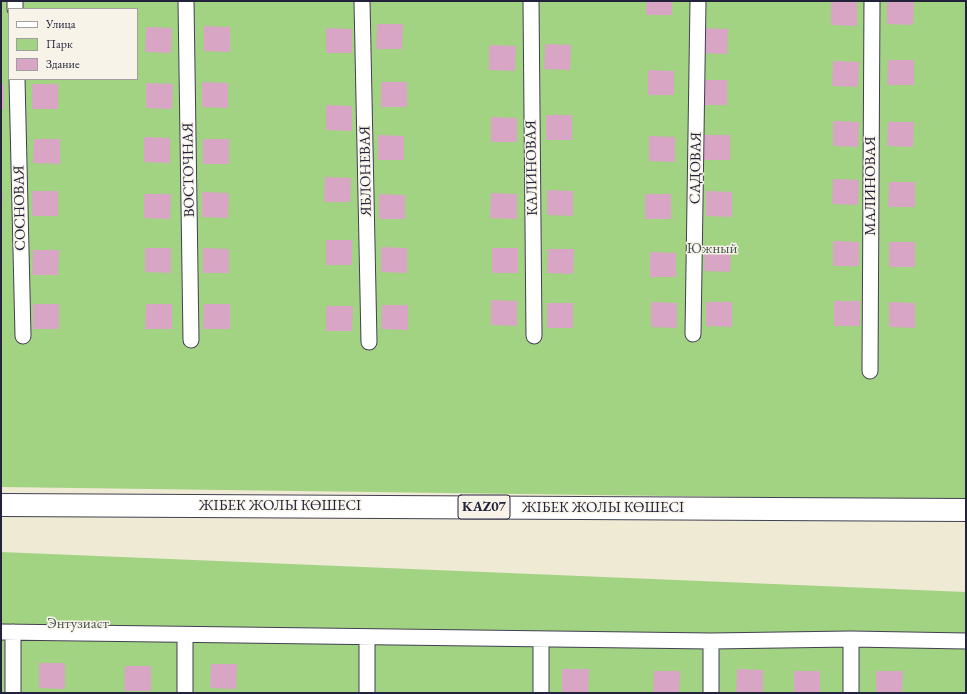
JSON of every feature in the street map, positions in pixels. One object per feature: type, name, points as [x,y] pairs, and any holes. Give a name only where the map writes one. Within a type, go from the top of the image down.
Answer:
[{"type":"highway","name":"ЖІБЕК ЖОЛЫ КӨШЕСІ","points":[[1,505],[966,510]]},
{"type":"street","name":"ВОСТОЧНАЯ","points":[[186,1],[191,340]]},
{"type":"street","name":"ЯБЛОНЕВАЯ","points":[[362,1],[369,342]]},
{"type":"street","name":"КАЛИНОВАЯ","points":[[531,1],[534,336]]},
{"type":"street","name":"САДОВАЯ","points":[[693,334],[698,1]]},
{"type":"street","name":"МАЛИНОВАЯ","points":[[870,371],[872,1]]},
{"type":"street","name":"СОСНОВАЯ","points":[[17,80],[23,336]]},
{"type":"street","points":[[13,693],[7,632],[367,638],[711,641],[852,639],[966,641]]},
{"type":"street","points":[[185,635],[185,693]]},
{"type":"street","points":[[367,638],[367,693]]},
{"type":"street","points":[[541,639],[541,693]]},
{"type":"street","points":[[851,693],[852,639]]},
{"type":"street","points":[[711,641],[711,693]]},
{"type":"green space","name":"Южный","points":[[1,1],[966,1],[966,500],[1,487]]},
{"type":"green space","name":"Энтузиаст","points":[[1,552],[966,592],[966,693],[1,693]]},
{"type":"building","points":[[646,1],[672,1],[672,15],[646,15]]},
{"type":"building","points":[[831,1],[857,1],[857,26],[831,25]]},
{"type":"building","points":[[887,1],[914,1],[913,25],[887,24]]},
{"type":"building","points":[[377,24],[403,24],[402,49],[376,49]]},
{"type":"building","points":[[204,26],[230,27],[230,52],[204,51]]},
{"type":"building","points":[[146,27],[172,28],[171,53],[145,52]]},
{"type":"building","points":[[326,28],[352,29],[352,53],[326,53]]},
{"type":"building","points":[[702,28],[728,29],[727,54],[701,53]]},
{"type":"building","points":[[545,44],[571,45],[570,70],[544,69]]},
{"type":"building","points":[[489,45],[516,46],[515,71],[489,70]]},
{"type":"building","points":[[888,60],[914,60],[914,85],[887,85]]},
{"type":"building","points":[[833,61],[859,62],[858,87],[832,86]]},
{"type":"building","points":[[648,70],[674,71],[674,95],[648,95]]},
{"type":"building","points":[[701,80],[727,80],[727,105],[700,105]]},
{"type":"building","points":[[202,82],[228,83],[228,108],[202,107]]},
{"type":"building","points":[[381,82],[407,82],[407,107],[381,107]]},
{"type":"building","points":[[146,83],[173,84],[172,109],[146,108]]},
{"type":"building","points":[[1,84],[4,84],[4,109],[1,109]]},
{"type":"building","points":[[32,84],[58,84],[58,109],[32,109]]},
{"type":"building","points":[[326,105],[352,106],[352,131],[326,130]]},
{"type":"building","points":[[546,115],[572,115],[572,140],[546,140]]},
{"type":"building","points":[[491,117],[517,118],[517,142],[491,142]]},
{"type":"building","points":[[833,121],[859,122],[858,147],[833,146]]},
{"type":"building","points":[[888,122],[914,122],[913,147],[887,146]]},
{"type":"building","points":[[378,135],[404,136],[404,160],[378,160]]},
{"type":"building","points":[[704,135],[730,135],[730,160],[704,160]]},
{"type":"building","points":[[649,136],[675,137],[675,162],[649,161]]},
{"type":"building","points":[[144,137],[170,138],[170,163],[144,162]]},
{"type":"building","points":[[34,139],[60,139],[60,164],[33,163]]},
{"type":"building","points":[[203,139],[229,139],[229,164],[203,164]]},
{"type":"building","points":[[325,177],[351,178],[350,202],[324,202]]},
{"type":"building","points":[[833,179],[859,180],[858,205],[832,204]]},
{"type":"building","points":[[889,182],[915,182],[915,207],[888,207]]},
{"type":"building","points":[[547,190],[573,191],[573,216],[547,215]]},
{"type":"building","points":[[32,191],[58,191],[58,216],[32,216]]},
{"type":"building","points":[[706,191],[732,192],[732,217],[706,216]]},
{"type":"building","points":[[202,192],[229,193],[228,218],[202,217]]},
{"type":"building","points":[[1,193],[3,193],[2,205],[1,205]]},
{"type":"building","points":[[491,193],[517,194],[517,219],[490,218]]},
{"type":"building","points":[[144,194],[171,194],[170,219],[144,218]]},
{"type":"building","points":[[379,194],[405,195],[405,219],[379,219]]},
{"type":"building","points":[[645,194],[671,194],[671,219],[645,219]]},
{"type":"building","points":[[326,240],[352,240],[352,265],[326,265]]},
{"type":"building","points":[[833,241],[859,242],[859,266],[833,266]]},
{"type":"building","points":[[889,242],[915,242],[915,267],[889,267]]},
{"type":"building","points":[[705,246],[731,247],[730,272],[704,271]]},
{"type":"building","points":[[381,247],[407,248],[407,273],[381,272]]},
{"type":"building","points":[[145,248],[171,248],[171,273],[145,272]]},
{"type":"building","points":[[203,248],[229,249],[229,273],[203,273]]},
{"type":"building","points":[[492,248],[518,248],[518,273],[492,273]]},
{"type":"building","points":[[548,249],[574,249],[573,274],[547,273]]},
{"type":"building","points":[[33,250],[59,250],[58,275],[32,275]]},
{"type":"building","points":[[650,252],[676,253],[676,277],[650,277]]},
{"type":"building","points":[[491,300],[517,301],[517,326],[491,325]]},
{"type":"building","points":[[834,301],[860,301],[860,326],[834,326]]},
{"type":"building","points":[[651,302],[677,303],[677,328],[651,327]]},
{"type":"building","points":[[706,302],[732,302],[732,327],[706,326]]},
{"type":"building","points":[[889,302],[915,303],[915,328],[889,327]]},
{"type":"building","points":[[547,303],[573,303],[573,328],[547,328]]},
{"type":"building","points":[[33,304],[59,304],[59,329],[33,329]]},
{"type":"building","points":[[146,304],[172,304],[172,329],[145,329]]},
{"type":"building","points":[[204,304],[230,304],[230,329],[203,329]]},
{"type":"building","points":[[382,305],[408,305],[408,330],[381,329]]},
{"type":"building","points":[[326,306],[353,306],[352,331],[326,331]]},
{"type":"building","points":[[39,663],[65,663],[65,689],[39,688]]},
{"type":"building","points":[[211,664],[237,664],[236,689],[210,688]]},
{"type":"building","points":[[125,666],[151,666],[151,691],[124,691]]},
{"type":"building","points":[[562,669],[589,669],[588,693],[562,693]]},
{"type":"building","points":[[737,669],[763,670],[763,693],[736,693]]},
{"type":"building","points":[[654,671],[680,671],[679,693],[653,693]]},
{"type":"building","points":[[794,671],[820,671],[820,693],[794,693]]},
{"type":"building","points":[[876,671],[903,671],[902,693],[876,693]]}]
